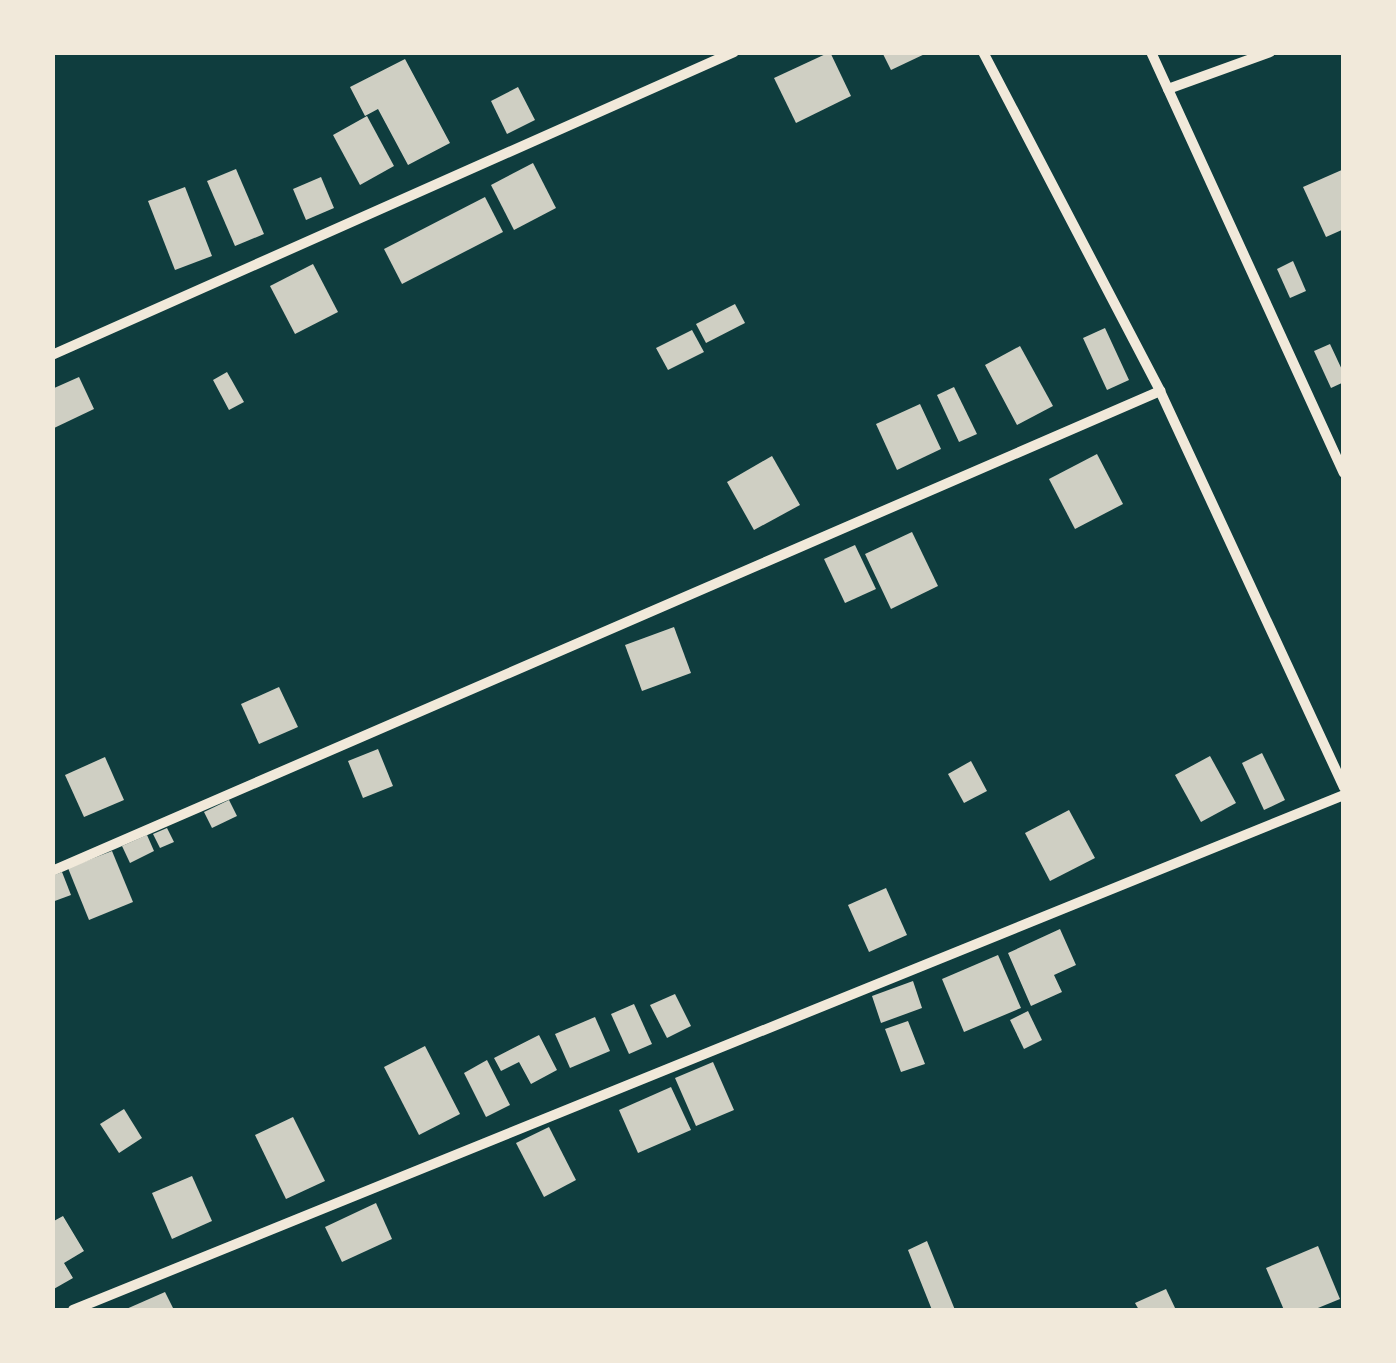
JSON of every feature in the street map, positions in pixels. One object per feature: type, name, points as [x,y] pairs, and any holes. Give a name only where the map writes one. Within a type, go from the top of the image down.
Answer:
[{"type":"street","points":[[52,355],[734,52]]},
{"type":"street","points":[[983,52],[1160,391],[1344,787]]},
{"type":"street","points":[[1152,52],[1344,473]]},
{"type":"street","points":[[1168,88],[1270,52]]},
{"type":"street","points":[[52,871],[1160,391]]},
{"type":"street","points":[[73,1310],[1344,795]]},
{"type":"building","points":[[830,52],[851,96],[796,123],[774,78]]},
{"type":"building","points":[[882,52],[929,52],[891,70]]},
{"type":"building","points":[[405,59],[450,143],[408,165],[378,109],[365,116],[350,87]]},
{"type":"building","points":[[518,87],[535,120],[507,134],[491,101]]},
{"type":"building","points":[[367,116],[394,166],[360,185],[333,135]]},
{"type":"building","points":[[533,163],[556,208],[514,230],[491,185]]},
{"type":"building","points":[[236,169],[264,234],[235,246],[207,181]]},
{"type":"building","points":[[1344,169],[1344,229],[1326,237],[1303,187]]},
{"type":"building","points":[[321,177],[334,208],[306,220],[293,189]]},
{"type":"building","points":[[185,187],[212,256],[175,270],[148,201]]},
{"type":"building","points":[[485,197],[503,232],[402,284],[384,249]]},
{"type":"building","points":[[1293,261],[1306,291],[1290,298],[1277,269]]},
{"type":"building","points":[[313,264],[338,312],[295,334],[270,286]]},
{"type":"building","points":[[735,304],[745,323],[706,343],[696,324]]},
{"type":"building","points":[[1105,328],[1129,380],[1107,390],[1083,338]]},
{"type":"building","points":[[692,330],[704,352],[668,370],[656,348]]},
{"type":"building","points":[[1330,344],[1344,374],[1344,382],[1331,388],[1314,351]]},
{"type":"building","points":[[1020,346],[1053,406],[1017,425],[985,365]]},
{"type":"building","points":[[227,372],[244,402],[229,410],[213,380]]},
{"type":"building","points":[[79,377],[94,409],[52,429],[52,389]]},
{"type":"building","points":[[954,387],[977,434],[959,442],[937,395]]},
{"type":"building","points":[[920,404],[941,449],[897,470],[876,424]]},
{"type":"building","points":[[1097,454],[1123,504],[1075,529],[1049,479]]},
{"type":"building","points":[[772,456],[800,505],[754,530],[727,482]]},
{"type":"building","points":[[912,532],[938,586],[891,609],[865,554]]},
{"type":"building","points":[[855,545],[876,589],[845,603],[824,559]]},
{"type":"building","points":[[674,627],[691,673],[642,691],[625,645]]},
{"type":"building","points":[[279,687],[298,727],[259,744],[241,704]]},
{"type":"building","points":[[378,749],[393,786],[363,798],[348,761]]},
{"type":"building","points":[[1262,753],[1285,800],[1264,810],[1242,763]]},
{"type":"building","points":[[1210,756],[1236,803],[1201,822],[1175,775]]},
{"type":"building","points":[[105,757],[124,800],[84,817],[65,775]]},
{"type":"building","points":[[971,761],[987,791],[964,803],[948,774]]},
{"type":"building","points":[[229,800],[237,816],[212,828],[204,812]]},
{"type":"building","points":[[1069,810],[1095,858],[1050,881],[1025,833]]},
{"type":"building","points":[[167,828],[174,842],[160,848],[153,834]]},
{"type":"building","points":[[147,835],[154,851],[130,863],[122,846]]},
{"type":"building","points":[[112,851],[133,902],[89,920],[68,868]]},
{"type":"building","points":[[62,872],[71,895],[52,902],[52,876]]},
{"type":"building","points":[[886,888],[907,935],[869,952],[848,905]]},
{"type":"building","points":[[1060,929],[1076,965],[1054,975],[1062,992],[1031,1006],[1008,953]]},
{"type":"building","points":[[998,955],[1021,1008],[964,1032],[942,979]]},
{"type":"building","points":[[913,981],[922,1008],[881,1023],[872,996]]},
{"type":"building","points":[[675,994],[691,1026],[667,1038],[650,1005]]},
{"type":"building","points":[[634,1004],[652,1044],[629,1054],[611,1014]]},
{"type":"building","points":[[1028,1011],[1042,1040],[1024,1049],[1010,1020]]},
{"type":"building","points":[[595,1017],[610,1051],[570,1068],[555,1034]]},
{"type":"building","points":[[908,1021],[925,1064],[901,1072],[885,1029]]},
{"type":"building","points":[[539,1035],[557,1070],[531,1084],[519,1062],[501,1071],[494,1058]]},
{"type":"building","points":[[425,1046],[460,1114],[419,1135],[384,1067]]},
{"type":"building","points":[[487,1060],[510,1105],[486,1117],[464,1073]]},
{"type":"building","points":[[713,1062],[734,1110],[696,1126],[675,1078]]},
{"type":"building","points":[[671,1087],[691,1130],[638,1153],[619,1110]]},
{"type":"building","points":[[124,1109],[142,1138],[119,1153],[100,1124]]},
{"type":"building","points":[[293,1117],[325,1181],[286,1199],[255,1135]]},
{"type":"building","points":[[549,1127],[576,1180],[544,1197],[516,1143]]},
{"type":"building","points":[[192,1176],[212,1221],[172,1239],[152,1193]]},
{"type":"building","points":[[376,1203],[392,1239],[342,1262],[325,1227]]},
{"type":"building","points":[[63,1216],[84,1251],[64,1263],[73,1278],[52,1290],[52,1222]]},
{"type":"building","points":[[927,1241],[955,1310],[932,1310],[908,1250]]},
{"type":"building","points":[[1318,1246],[1340,1299],[1313,1310],[1284,1310],[1266,1268]]},
{"type":"building","points":[[1166,1289],[1176,1310],[1139,1310],[1135,1303]]},
{"type":"building","points":[[165,1292],[174,1310],[124,1310]]}]
